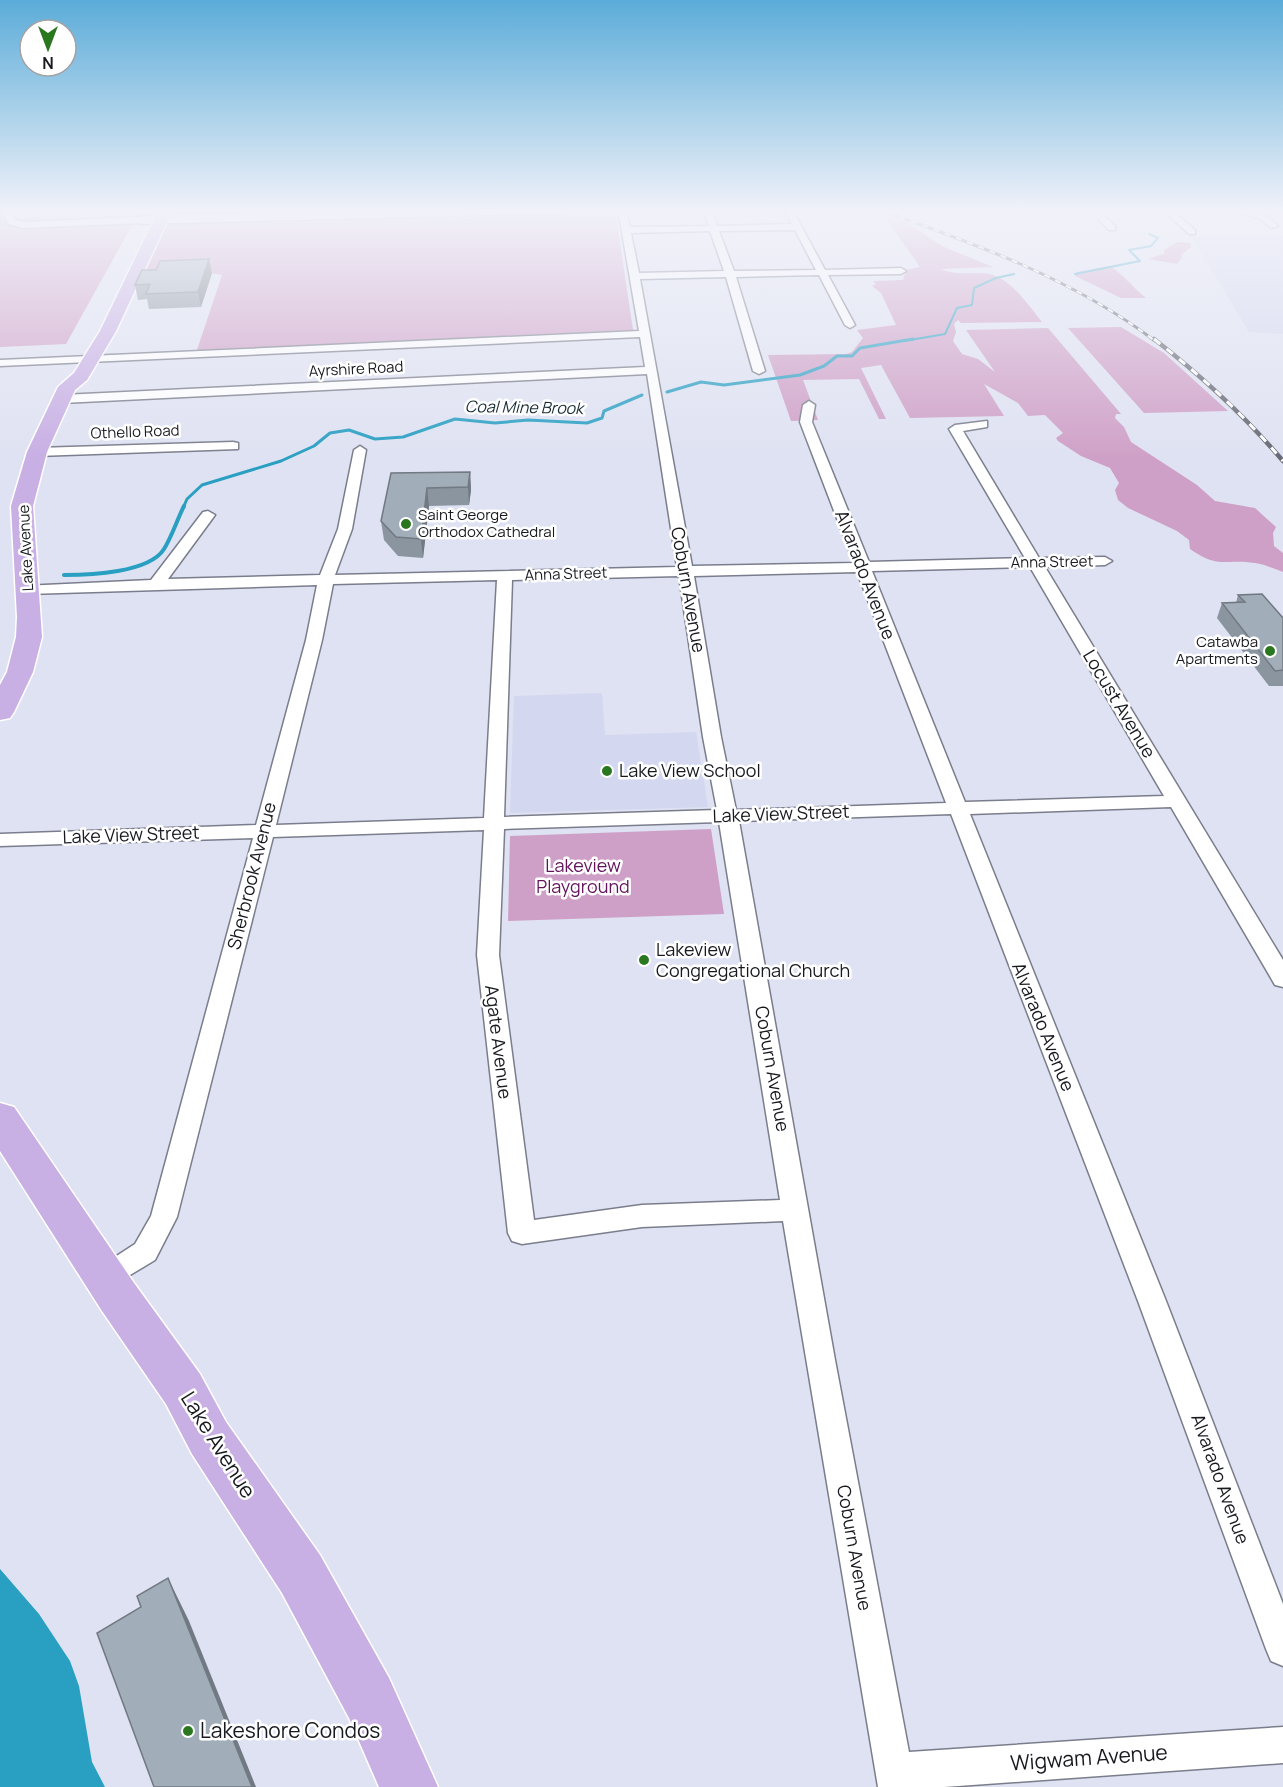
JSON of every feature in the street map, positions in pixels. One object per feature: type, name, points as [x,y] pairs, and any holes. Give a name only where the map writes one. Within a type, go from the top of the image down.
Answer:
[{"type":"main road","name":"Lake Avenue","points":[[0,712],[15,685],[27,648],[30,617],[22,506],[37,452],[65,393],[81,376],[108,331],[126,292]]},
{"type":"main road","name":"Lake Avenue","points":[[65,393],[63,375],[78,343]]},
{"type":"main road","name":"Lake Avenue","points":[[0,1118],[105,1278],[183,1389],[209,1438],[301,1574],[369,1698],[410,1787]]},
{"type":"street","name":"Coburn Avenue","points":[[637,292],[665,464],[686,571],[795,1210],[896,1779]]},
{"type":"street","points":[[735,292],[759,371]]},
{"type":"street","points":[[832,292],[850,325]]},
{"type":"street","points":[[0,363],[645,333]]},
{"type":"street","name":"Ayrshire Road","points":[[65,393],[651,370]]},
{"type":"street","name":"Alvarado Avenue","points":[[809,405],[806,422],[1196,1414],[1283,1649]]},
{"type":"street","name":"Locust Avenue","points":[[983,424],[955,429],[1283,979]]},
{"type":"street","name":"Othello Road","points":[[37,452],[233,446]]},
{"type":"street","name":"Sherbrook Avenue","points":[[105,1278],[145,1252],[164,1218],[193,1115],[263,830],[314,640],[326,580],[345,529],[360,450]]},
{"type":"street","points":[[156,584],[208,515]]},
{"type":"street","name":"Anna Street","points":[[28,590],[156,584],[1105,561]]},
{"type":"street","name":"Agate Avenue","points":[[505,576],[492,822],[488,955],[522,1233],[642,1216],[795,1210]]},
{"type":"street","name":"Lake View Street","points":[[0,840],[1176,801]]},
{"type":"street","name":"Wigwam Avenue","points":[[896,1779],[1283,1745]]},
{"type":"shaded area","points":[[1225,292],[1283,292],[1283,334],[1249,332]]},
{"type":"shaded area","name":"Lake View School","points":[[602,693],[605,735],[696,732],[708,807],[510,813],[514,696]]},
{"type":"green space","points":[[0,292],[95,292],[66,344],[0,347]]},
{"type":"green space","points":[[216,292],[627,292],[633,330],[197,350]]},
{"type":"green space","points":[[1017,292],[1042,322],[961,323],[958,320],[954,324],[956,332],[953,341],[962,354],[978,359],[995,372],[966,330],[1048,328],[1121,414],[1116,414],[1115,418],[1124,427],[1131,442],[1197,485],[1215,501],[1255,508],[1276,527],[1273,533],[1274,546],[1283,553],[1283,572],[1258,564],[1216,561],[1190,549],[1189,540],[1177,531],[1128,508],[1118,500],[1115,490],[1119,483],[1110,468],[1081,456],[1058,441],[1056,438],[1063,433],[1045,415],[1028,416],[1018,403],[984,384],[1004,416],[910,418],[881,365],[861,368],[886,419],[879,419],[859,379],[803,380],[818,420],[791,421],[768,355],[852,352],[863,338],[857,330],[896,325],[881,293]]},
{"type":"green space","points":[[1109,292],[1140,292],[1146,298],[1121,298]]},
{"type":"green space","points":[[1121,327],[1164,353],[1228,411],[1144,413],[1068,328]]},
{"type":"green space","name":"Lakeview Playground","points":[[711,829],[724,914],[508,921],[510,836]]},
{"type":"water","points":[[0,1569],[39,1614],[70,1661],[79,1686],[92,1762],[105,1787],[0,1787]]},
{"type":"building","points":[[147,292],[188,292],[146,294]]},
{"type":"building","points":[[470,472],[468,487],[427,488],[421,539],[396,537],[381,521],[391,473]]},
{"type":"building","points":[[1262,594],[1283,618],[1283,670],[1275,671],[1222,603],[1245,602],[1238,595]]},
{"type":"building","name":"Lakeshore Condos","points":[[168,1578],[252,1787],[154,1787],[97,1633],[141,1607],[137,1596]]},
{"type":"waterway","name":"Coal Mine Brook","points":[[904,341],[945,334],[957,308],[972,305],[973,292]]},
{"type":"waterway","name":"Coal Mine Brook","points":[[667,392],[701,382],[724,385],[800,375],[824,366],[837,356],[852,356],[860,348],[913,339]]},
{"type":"waterway","name":"Coal Mine Brook","points":[[183,508],[187,499],[202,485],[281,461],[314,446],[330,433],[349,430],[375,439],[403,437],[455,419],[495,423],[528,420],[587,423],[602,418],[604,411],[642,395]]},
{"type":"waterway","name":"Coal Mine Brook","points":[[64,575],[118,571],[146,563],[164,549],[184,506]]},
{"type":"railway","points":[[1079,292],[1124,319],[1155,341]]},
{"type":"railway","points":[[1154,339],[1222,397],[1283,461]]},
{"type":"place","name":"Saint George Orthodox Cathedral","points":[[406,524]]},
{"type":"place","name":"Catawba Apartments","points":[[1270,651]]},
{"type":"place","name":"Lake View School","points":[[607,771]]},
{"type":"place","name":"Lakeview Congregational Church","points":[[644,960]]},
{"type":"place","name":"Lakeshore Condos","points":[[188,1731]]}]
